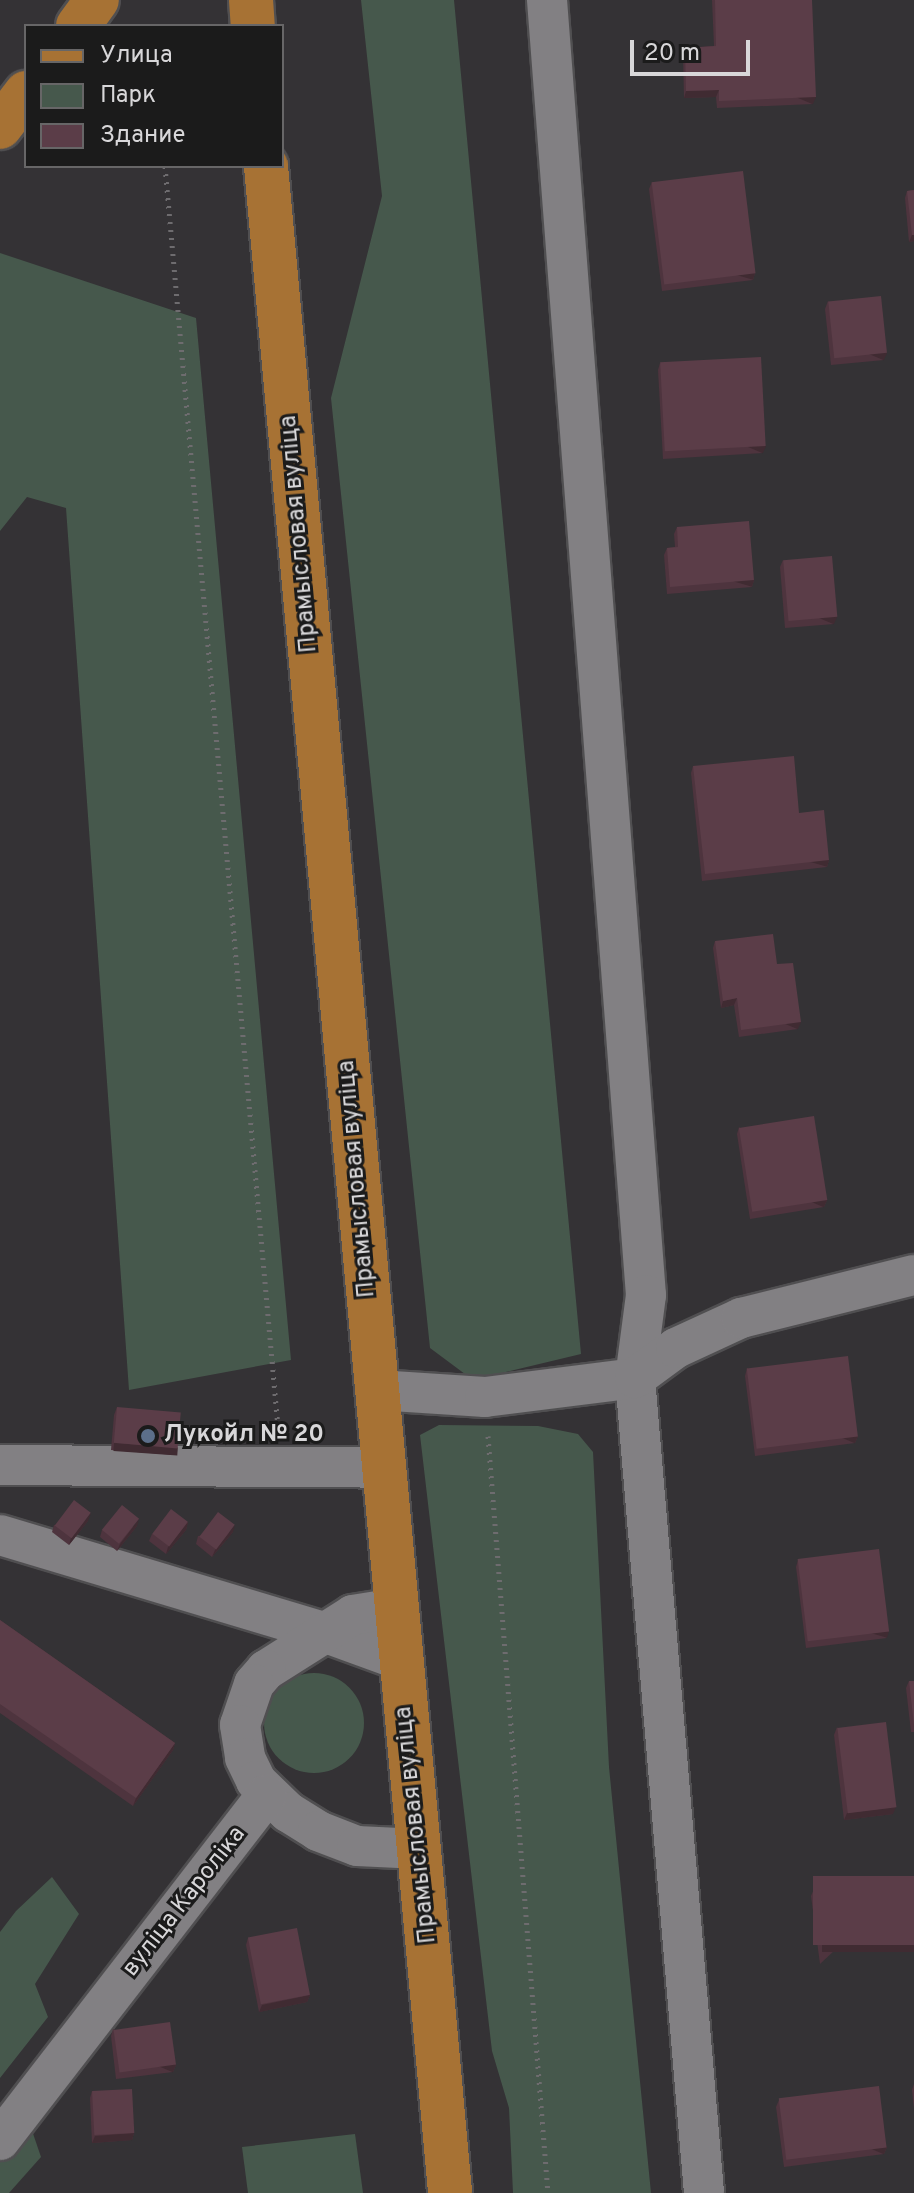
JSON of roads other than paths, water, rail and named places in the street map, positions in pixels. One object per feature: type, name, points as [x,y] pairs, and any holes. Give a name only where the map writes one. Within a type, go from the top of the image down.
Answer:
[{"type":"main road","points":[[79,24],[97,0]]},
{"type":"main road","points":[[251,0],[253,24]]},
{"type":"main road","points":[[0,127],[24,96]]},
{"type":"main road","name":"Прамысловая вуліца","points":[[266,168],[450,2193]]},
{"type":"street","points":[[547,0],[646,1295],[635,1378],[704,2193]]},
{"type":"street","points":[[377,1390],[485,1397],[635,1378],[676,1348],[741,1318],[914,1275]]},
{"type":"street","points":[[0,1465],[385,1468]]},
{"type":"street","points":[[0,1535],[326,1633],[400,1660]]},
{"type":"street","points":[[396,1608],[353,1615],[266,1670],[247,1701],[240,1725],[245,1758],[267,1795],[318,1831],[357,1846],[420,1849]]},
{"type":"street","name":"вуліца Кароліка","points":[[0,2140],[267,1795]]},
{"type":"place","name":"Лукойл № 20","points":[[148,1436]]}]
